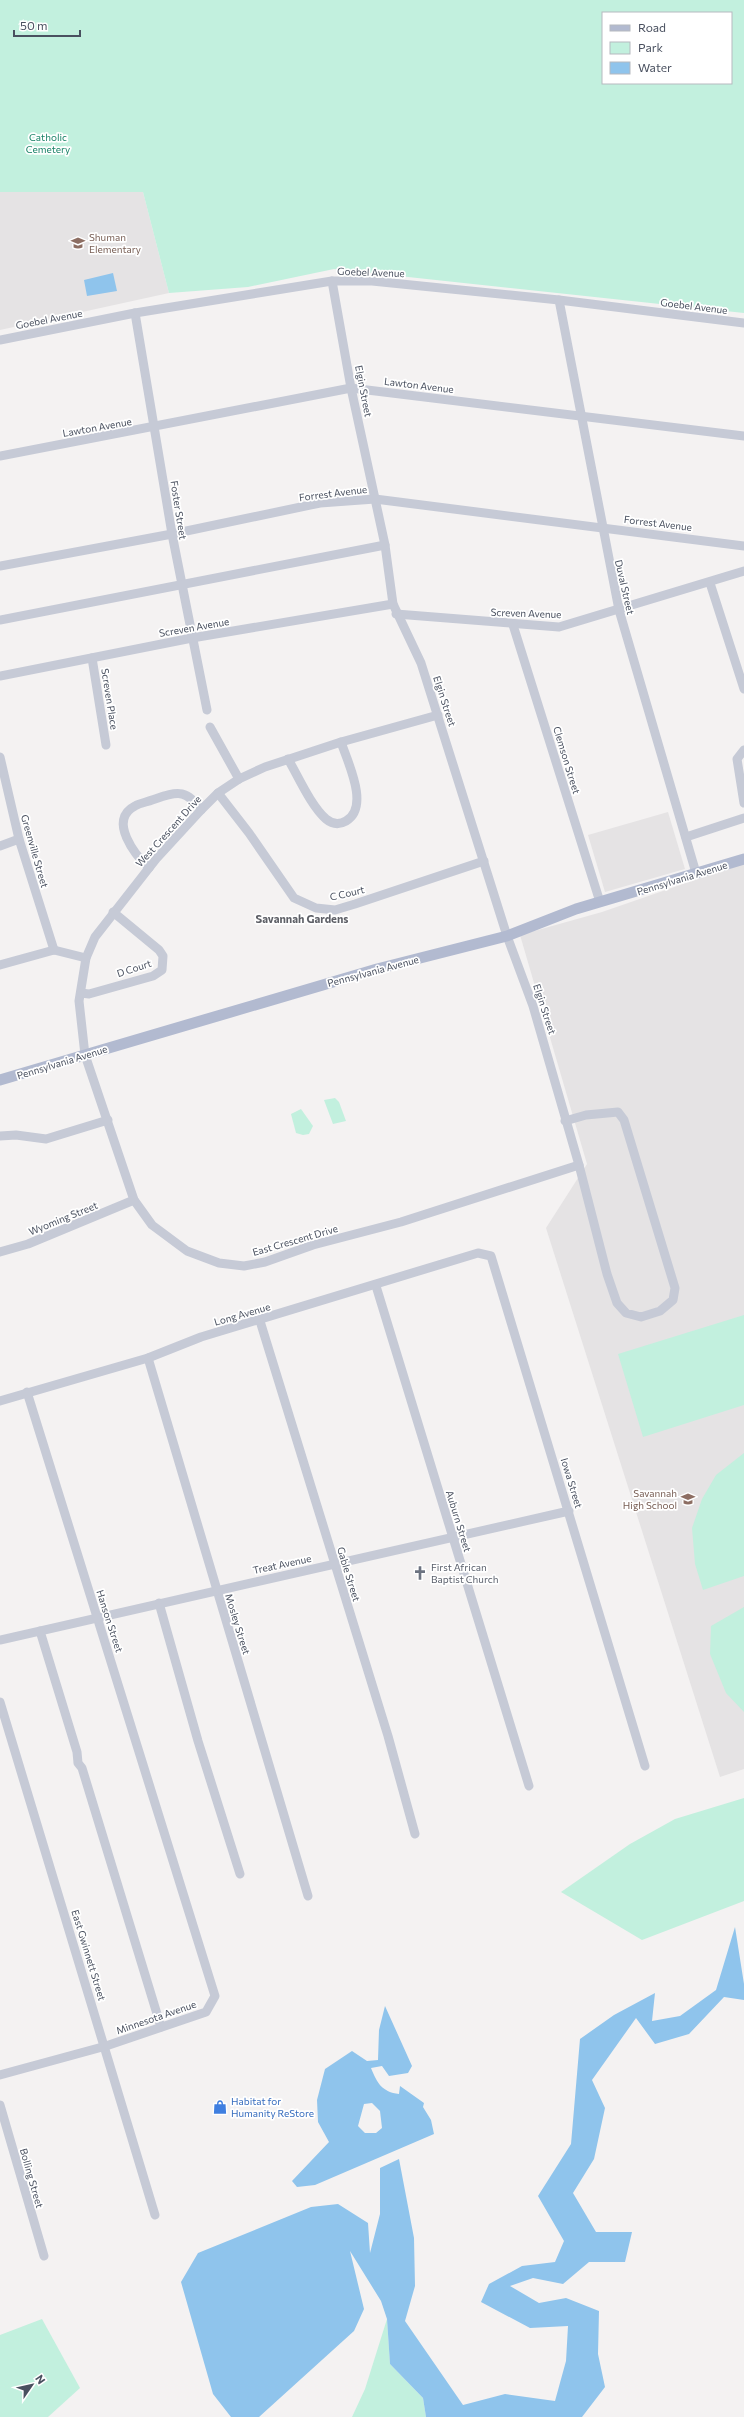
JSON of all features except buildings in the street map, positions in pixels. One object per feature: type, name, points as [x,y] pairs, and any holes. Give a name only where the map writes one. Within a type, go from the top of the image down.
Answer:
[{"type":"main road","name":"Pennsylvania Avenue","points":[[0,1080],[376,969],[507,936],[600,902],[744,859]]},
{"type":"street","name":"Goebel Avenue","points":[[0,340],[135,313],[332,281],[372,281],[559,300],[744,323]]},
{"type":"street","name":"Elgin Street","points":[[332,281],[351,388],[385,545],[393,604],[396,614],[421,663],[507,936],[533,1006],[565,1122],[579,1165],[598,1241],[617,1303],[626,1313],[641,1317],[660,1311],[673,1300],[675,1288],[624,1120],[618,1112],[607,1112],[565,1122]]},
{"type":"street","name":"Duval Street","points":[[559,300],[601,527],[619,610],[696,874]]},
{"type":"street","name":"Foster Street","points":[[135,313],[172,534],[207,710]]},
{"type":"street","name":"Lawton Avenue","points":[[0,456],[351,388],[744,436]]},
{"type":"street","name":"Forrest Avenue","points":[[0,566],[172,534],[320,503],[374,499],[744,546]]},
{"type":"street","points":[[0,620],[385,545]]},
{"type":"street","name":"Screven Avenue","points":[[396,614],[513,625],[559,627],[710,583],[744,571]]},
{"type":"street","points":[[710,583],[744,689]]},
{"type":"street","name":"Screven Avenue","points":[[0,676],[192,638],[393,604]]},
{"type":"street","name":"Clemson Street","points":[[513,625],[600,902]]},
{"type":"street","name":"Screven Place","points":[[92,658],[106,745]]},
{"type":"street","name":"West Crescent Drive","points":[[85,1055],[78,1001],[81,993],[86,958],[95,937],[113,912],[149,868],[218,793],[239,779],[288,759],[341,742],[438,715]]},
{"type":"street","points":[[210,727],[239,779]]},
{"type":"street","points":[[288,759],[318,809],[332,823],[340,824],[353,815],[358,799],[341,742]]},
{"type":"street","points":[[744,750],[737,759],[744,803]]},
{"type":"street","name":"Greenville Street","points":[[0,757],[19,839],[54,950]]},
{"type":"street","name":"C Court","points":[[218,793],[249,833],[294,898],[316,908],[335,910],[484,861]]},
{"type":"street","points":[[149,868],[139,858],[129,843],[124,830],[127,813],[134,806],[175,794],[183,794],[191,798],[201,810]]},
{"type":"street","points":[[686,837],[744,818]]},
{"type":"street","points":[[0,846],[19,839]]},
{"type":"street","name":"D Court","points":[[81,993],[89,994],[153,976],[162,970],[164,956],[159,950],[113,912]]},
{"type":"street","points":[[0,965],[54,950],[86,958]]},
{"type":"street","name":"East Crescent Drive","points":[[85,1055],[134,1200],[152,1225],[187,1251],[219,1263],[244,1266],[265,1262],[313,1245],[401,1222],[579,1165]]},
{"type":"street","points":[[0,1136],[16,1135],[46,1139],[108,1120]]},
{"type":"street","name":"Wyoming Street","points":[[0,1252],[28,1244],[134,1200]]},
{"type":"street","name":"Long Avenue","points":[[0,1401],[148,1358],[201,1337],[376,1286],[478,1253],[491,1256]]},
{"type":"street","name":"Iowa Street","points":[[491,1256],[632,1716],[645,1766]]},
{"type":"street","name":"Auburn Street","points":[[376,1286],[528,1786]]},
{"type":"street","name":"Gable Street","points":[[260,1321],[388,1736],[415,1834]]},
{"type":"street","name":"Mosley Street","points":[[148,1358],[308,1896]]},
{"type":"street","name":"Hanson Street","points":[[27,1392],[172,1856]]},
{"type":"street","name":"Treat Avenue","points":[[0,1640],[569,1511]]},
{"type":"street","points":[[159,1603],[198,1741],[210,1772],[240,1874]]},
{"type":"street","points":[[40,1631],[78,1763],[161,2027]]},
{"type":"street","name":"East Gwinnett Street","points":[[0,1702],[106,2046],[155,2215]]},
{"type":"street","name":"Minnesota Avenue","points":[[0,2074],[106,2046],[206,2012],[215,1996],[172,1856]]},
{"type":"street","name":"Bolling Street","points":[[0,2105],[44,2256]]},
{"type":"shaded area","name":"Shuman Elementary","points":[[0,192],[143,192],[169,293],[0,330]]},
{"type":"shaded area","points":[[668,812],[685,869],[605,892],[588,835]]},
{"type":"shaded area","name":"Savannah High School","points":[[744,863],[744,1769],[720,1777],[546,1228],[587,1164],[520,935],[602,912]]},
{"type":"green space","name":"Catholic Cemetery","points":[[0,0],[744,0],[744,313],[334,269],[248,287],[169,293],[143,192],[0,192]]},
{"type":"green space","points":[[335,1098],[339,1102],[346,1121],[333,1124],[324,1100]]},
{"type":"green space","points":[[301,1109],[313,1126],[309,1134],[303,1135],[296,1133],[291,1114]]},
{"type":"green space","points":[[744,1315],[744,1405],[643,1437],[618,1354]]},
{"type":"green space","points":[[744,1453],[744,1576],[703,1590],[695,1564],[692,1528],[702,1499],[716,1475]]},
{"type":"green space","points":[[744,1607],[744,1712],[726,1693],[710,1654],[711,1626]]},
{"type":"green space","points":[[744,1798],[744,1901],[642,1940],[561,1892],[630,1844],[675,1819]]},
{"type":"green space","points":[[42,2319],[80,2388],[48,2417],[0,2417],[0,2335]]},
{"type":"green space","points":[[387,2319],[390,2364],[423,2398],[426,2417],[352,2417],[365,2389]]},
{"type":"water","points":[[113,273],[117,291],[87,296],[84,280]]},
{"type":"water","points":[[735,1927],[744,1984],[744,2000],[724,1997],[689,2034],[655,2044],[636,2018],[592,2080],[605,2108],[594,2159],[573,2193],[596,2232],[632,2232],[625,2262],[589,2262],[563,2284],[533,2278],[510,2286],[539,2303],[566,2298],[599,2311],[598,2354],[605,2387],[582,2417],[426,2417],[423,2398],[390,2364],[387,2319],[381,2301],[350,2251],[364,2309],[354,2331],[259,2417],[231,2417],[213,2394],[181,2282],[198,2253],[311,2207],[338,2204],[368,2223],[370,2253],[380,2214],[380,2168],[399,2159],[414,2238],[415,2286],[405,2321],[463,2405],[505,2394],[555,2401],[566,2361],[568,2326],[530,2328],[481,2302],[489,2284],[522,2266],[555,2262],[564,2241],[538,2196],[571,2144],[580,2039],[614,2015],[655,1993],[652,2021],[680,2016],[716,1990]]},
{"type":"water","points":[[385,2006],[412,2066],[408,2073],[389,2076],[382,2066],[371,2068],[378,2082],[384,2089],[393,2093],[399,2094],[400,2086],[424,2103],[423,2107],[431,2120],[434,2134],[315,2185],[297,2187],[292,2181],[329,2142],[318,2122],[317,2100],[325,2069],[352,2051],[367,2061],[378,2060],[379,2030]],"holes":[[[372,2103],[380,2111],[382,2128],[376,2133],[365,2133],[358,2126],[364,2104]]]},
{"type":"place","name":"Shuman Elementary","points":[[78,243]]},
{"type":"place","name":"Savannah High School","points":[[688,1499]]},
{"type":"place","name":"First African Baptist Church","points":[[420,1573]]},
{"type":"place","name":"Habitat for Humanity ReStore","points":[[220,2107]]},
{"type":"district","name":"Savannah Gardens","points":[[302,919]]}]
